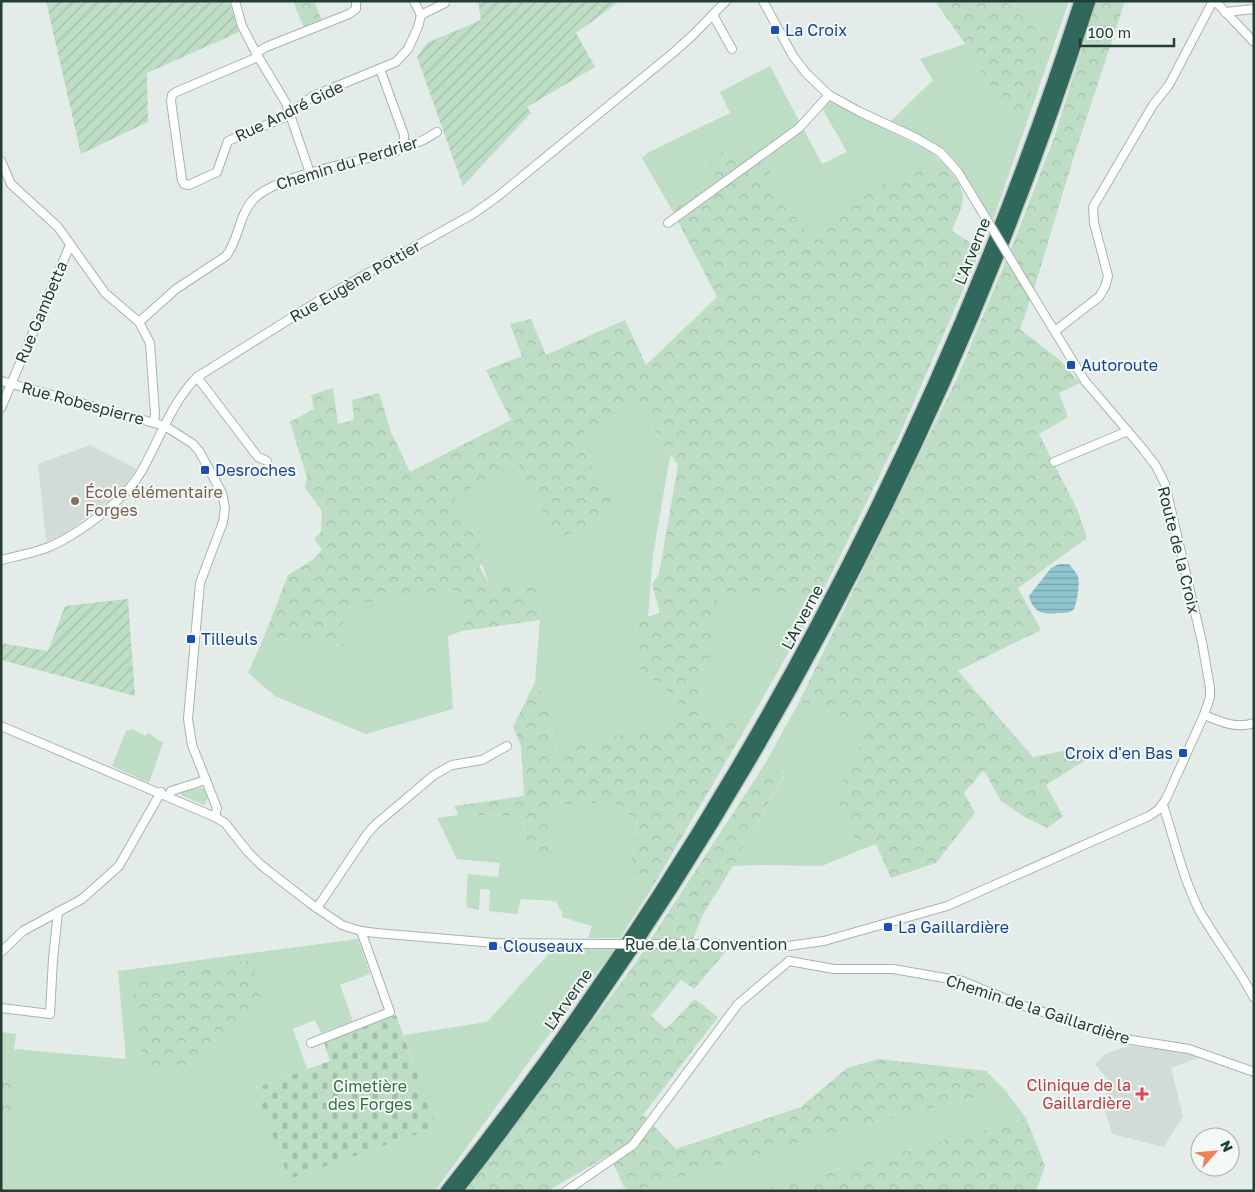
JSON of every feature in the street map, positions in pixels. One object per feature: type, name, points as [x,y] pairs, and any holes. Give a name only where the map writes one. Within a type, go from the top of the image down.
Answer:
[{"type":"highway","name":"L'Arverne","points":[[446,1191],[545,1060],[641,921],[734,771],[812,634],[883,494],[961,322],[1027,154],[1080,1]]},
{"type":"highway","name":"L'Arverne","points":[[457,1191],[555,1062],[672,891],[762,742],[850,582],[913,454],[990,279],[1024,192],[1090,1]]},
{"type":"street","points":[[235,1],[242,26],[290,112],[310,173]]},
{"type":"street","points":[[257,55],[266,48],[349,14],[356,9],[356,1]]},
{"type":"street","points":[[414,1],[421,15],[445,3],[445,1]]},
{"type":"street","name":"Rue Eugène Pottier","points":[[1,560],[50,547],[76,532],[126,494],[140,474],[187,386],[197,377],[320,300],[475,213],[674,53],[726,1]]},
{"type":"street","name":"Route de la Croix","points":[[763,1],[793,56],[806,73],[829,95],[940,152],[958,172],[1085,381],[1156,466],[1165,484],[1209,676],[1210,697],[1204,715]]},
{"type":"street","points":[[1055,331],[1099,297],[1105,287],[1108,276],[1094,223],[1093,207],[1153,105],[1169,85],[1214,1],[1254,42]]},
{"type":"street","points":[[1225,12],[1254,9]]},
{"type":"street","name":"Rue André Gide","points":[[257,55],[172,95],[171,101],[184,184],[189,185],[217,172],[228,141],[283,118],[313,96],[396,62],[408,49],[421,15]]},
{"type":"street","points":[[713,15],[732,49]]},
{"type":"street","points":[[380,69],[404,135],[404,144]]},
{"type":"street","points":[[668,223],[799,128],[829,95]]},
{"type":"street","name":"Chemin du Perdrier","points":[[139,322],[176,289],[226,256],[232,249],[243,215],[256,196],[272,187],[310,173],[397,151],[404,144],[409,145],[437,132]]},
{"type":"street","points":[[1,160],[11,184],[58,227],[105,294],[139,322],[150,343],[154,422]]},
{"type":"street","name":"Rue Gambetta","points":[[1,408],[70,244]]},
{"type":"street","points":[[197,377],[258,457],[267,461]]},
{"type":"street","name":"Rue Robespierre","points":[[1,381],[165,426],[187,440],[199,451],[222,493],[225,508],[222,522],[200,583],[188,719],[192,744],[217,808],[215,817]]},
{"type":"street","points":[[1054,462],[1128,431]]},
{"type":"street","points":[[1254,723],[1246,725],[1227,724],[1204,715],[1163,805],[1187,880],[1200,910],[1254,998]]},
{"type":"street","name":"Rue de la Convention","points":[[1,726],[215,817],[225,823],[261,865],[342,925],[361,931],[495,943],[788,946],[824,941],[947,906],[1149,816],[1163,805]]},
{"type":"street","points":[[317,908],[367,834],[434,775],[452,765],[482,760],[507,746]]},
{"type":"street","points":[[169,796],[172,792],[206,780]]},
{"type":"street","points":[[1,952],[23,931],[82,899],[119,866],[160,792]]},
{"type":"street","points":[[1,1008],[50,1014],[58,912]]},
{"type":"street","points":[[311,1043],[390,1012],[361,931]]},
{"type":"street","points":[[566,1191],[633,1146],[738,1004],[789,961],[788,946]]},
{"type":"street","name":"Chemin de la Gaillardière","points":[[789,961],[834,969],[893,969],[962,982],[1021,1005],[1132,1040],[1189,1049],[1254,1072]]},
{"type":"shaded area","name":"École élémentaire Forges","points":[[90,445],[137,469],[121,491],[74,527],[46,542],[38,464]]},
{"type":"shaded area","name":"Clinique de la Gaillardière","points":[[1129,1046],[1203,1056],[1171,1068],[1183,1116],[1164,1147],[1112,1134],[1103,1104],[1111,1083],[1095,1064],[1107,1053]]},
{"type":"green space","points":[[46,1],[229,1],[239,32],[147,73],[148,122],[81,154]]},
{"type":"green space","points":[[293,1],[314,1],[322,21],[304,28]]},
{"type":"green space","points":[[478,1],[620,1],[576,33],[595,67],[527,107],[531,113],[463,186],[417,57],[427,43],[481,20]]},
{"type":"green space","points":[[935,1],[1004,1],[1048,39],[1025,111],[1001,105],[965,44]]},
{"type":"green space","points":[[1004,1],[1069,1],[993,220],[952,157],[889,123],[933,80],[920,59],[965,44],[1001,105],[1047,38]]},
{"type":"green space","points":[[1097,1],[1125,1],[1020,329],[1061,361],[1080,383],[1059,393],[1068,417],[1039,434],[1077,509],[1087,538],[1018,588],[1041,630],[958,671],[1033,757],[1072,749],[1095,754],[1046,785],[1063,816],[1048,828],[1023,816],[1001,801],[984,770],[964,793],[975,813],[936,863],[891,878],[876,844],[860,850],[835,794],[870,726],[799,702],[958,376],[1017,234],[1054,138]]},
{"type":"green space","points":[[770,66],[822,164],[847,152],[823,110],[829,101],[931,152],[946,166],[892,177],[810,238],[767,178],[784,145],[744,172],[707,159],[719,180],[672,210],[642,158],[649,152],[730,113],[720,92]]},
{"type":"green space","points":[[785,144],[767,178],[810,237],[892,177],[946,166],[959,184],[963,197],[952,231],[981,249],[899,436],[820,597],[718,597],[712,657],[705,658],[697,722],[748,724],[655,883],[629,876],[637,820],[613,802],[544,806],[554,859],[526,855],[524,816],[459,815],[454,806],[524,796],[521,746],[513,727],[535,682],[553,710],[552,750],[677,723],[677,700],[640,669],[636,620],[660,613],[652,584],[659,574],[678,465],[636,404],[576,437],[616,510],[556,541],[516,459],[454,499],[490,558],[479,566],[489,584],[537,581],[540,620],[462,631],[457,590],[342,607],[344,646],[264,637],[288,575],[314,559],[322,550],[314,539],[321,532],[322,511],[305,488],[307,478],[290,422],[314,409],[311,395],[333,388],[338,424],[354,420],[352,400],[379,393],[391,432],[410,472],[511,420],[486,370],[522,356],[510,324],[531,319],[546,355],[625,320],[646,365],[717,297],[672,210],[718,180],[707,159],[726,150],[744,172]]},
{"type":"green space","points":[[636,404],[671,455],[653,555],[648,617],[636,620],[640,669],[677,700],[677,724],[552,750],[553,710],[535,682],[540,620],[537,581],[489,584],[482,564],[490,558],[454,499],[516,458],[556,541],[615,510],[576,437]]},
{"type":"green space","points":[[457,590],[462,631],[448,636],[453,709],[366,734],[275,696],[248,673],[264,637],[344,646],[341,607]]},
{"type":"green space","points":[[718,597],[820,597],[748,724],[697,723],[705,658],[712,656]]},
{"type":"green space","points":[[128,599],[135,696],[1,660],[1,643],[48,651],[65,606]]},
{"type":"green space","points":[[799,702],[870,726],[835,794],[860,850],[822,866],[733,866],[784,776],[765,764]]},
{"type":"green space","points":[[132,729],[145,736],[148,733],[163,743],[149,783],[112,766],[126,731]]},
{"type":"green space","points":[[765,764],[784,775],[733,866],[703,914],[693,939],[726,939],[727,950],[694,989],[681,980],[651,1016],[666,1029],[695,999],[718,1017],[643,1115],[676,1149],[801,1107],[847,1068],[878,1059],[986,1071],[1005,1090],[833,1133],[636,1191],[626,1191],[609,1155],[548,1191],[466,1191],[634,965]]},
{"type":"green space","points":[[199,788],[204,789],[208,798],[204,805],[181,795],[182,792]]},
{"type":"green space","points":[[613,802],[637,820],[629,876],[655,883],[620,938],[588,938],[592,926],[562,917],[556,901],[521,899],[517,914],[489,911],[490,890],[480,889],[479,910],[466,907],[468,874],[498,877],[500,863],[457,859],[437,818],[459,815],[524,816],[526,854],[554,859],[543,806]]},
{"type":"green space","points":[[358,939],[370,974],[340,985],[353,1021],[321,1033],[315,1020],[293,1029],[307,1069],[255,1088],[436,1127],[404,1035],[487,1022],[555,947],[615,949],[536,1052],[435,1191],[1,1191],[1,1032],[16,1034],[14,1049],[126,1059],[118,971]]},
{"type":"green space","points":[[251,960],[262,1005],[183,1068],[162,1070],[143,1060],[131,979]]},
{"type":"green space","name":"Cimetière des Forges","points":[[396,1015],[437,1127],[289,1179],[255,1088],[330,1061],[324,1042]]},
{"type":"green space","points":[[1,1082],[16,1085],[9,1120],[1,1122]]},
{"type":"green space","points":[[1005,1090],[1026,1118],[758,1191],[636,1191],[833,1133]]},
{"type":"green space","points":[[1026,1118],[1045,1166],[1036,1191],[758,1191]]},
{"type":"water","points":[[1059,564],[1069,564],[1078,577],[1078,593],[1074,609],[1065,613],[1049,614],[1040,612],[1033,606],[1029,596],[1051,568]]},
{"type":"place","name":"La Croix","points":[[775,30]]},
{"type":"place","name":"Autoroute","points":[[1071,365]]},
{"type":"place","name":"Desroches","points":[[205,470]]},
{"type":"place","name":"École élémentaire Forges","points":[[75,501]]},
{"type":"place","name":"Tilleuls","points":[[191,639]]},
{"type":"place","name":"Croix d'en Bas","points":[[1183,753]]},
{"type":"place","name":"La Gaillardière","points":[[888,927]]},
{"type":"place","name":"Clouseaux","points":[[493,946]]},
{"type":"place","name":"Clinique de la Gaillardière","points":[[1142,1094]]}]
